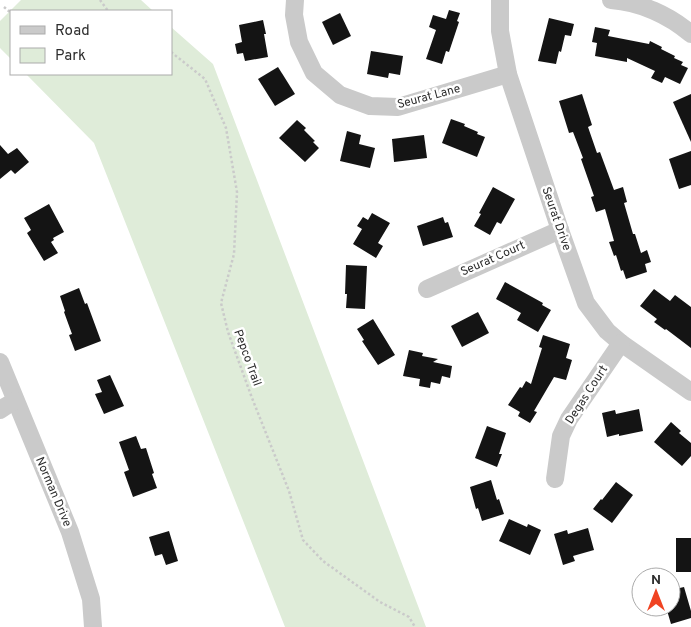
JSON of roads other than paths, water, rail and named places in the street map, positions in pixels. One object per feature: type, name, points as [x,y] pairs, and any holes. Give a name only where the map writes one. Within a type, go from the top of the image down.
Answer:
[{"type":"street","name":"Seurat Lane","points":[[295,0],[294,15],[298,42],[314,72],[340,95],[370,106],[398,108],[508,74]]},
{"type":"street","name":"Seurat Drive","points":[[500,0],[500,31],[508,74],[586,302],[607,331],[691,392]]},
{"type":"street","points":[[611,0],[622,1],[657,12],[681,25],[691,34]]},
{"type":"street","name":"Seurat Court","points":[[427,289],[560,230]]},
{"type":"street","name":"Degas Court","points":[[555,479],[561,436],[569,419],[621,343]]},
{"type":"street","name":"Norman Drive","points":[[0,362],[70,532],[91,599],[93,627]]},
{"type":"street","points":[[0,410],[16,401]]}]
